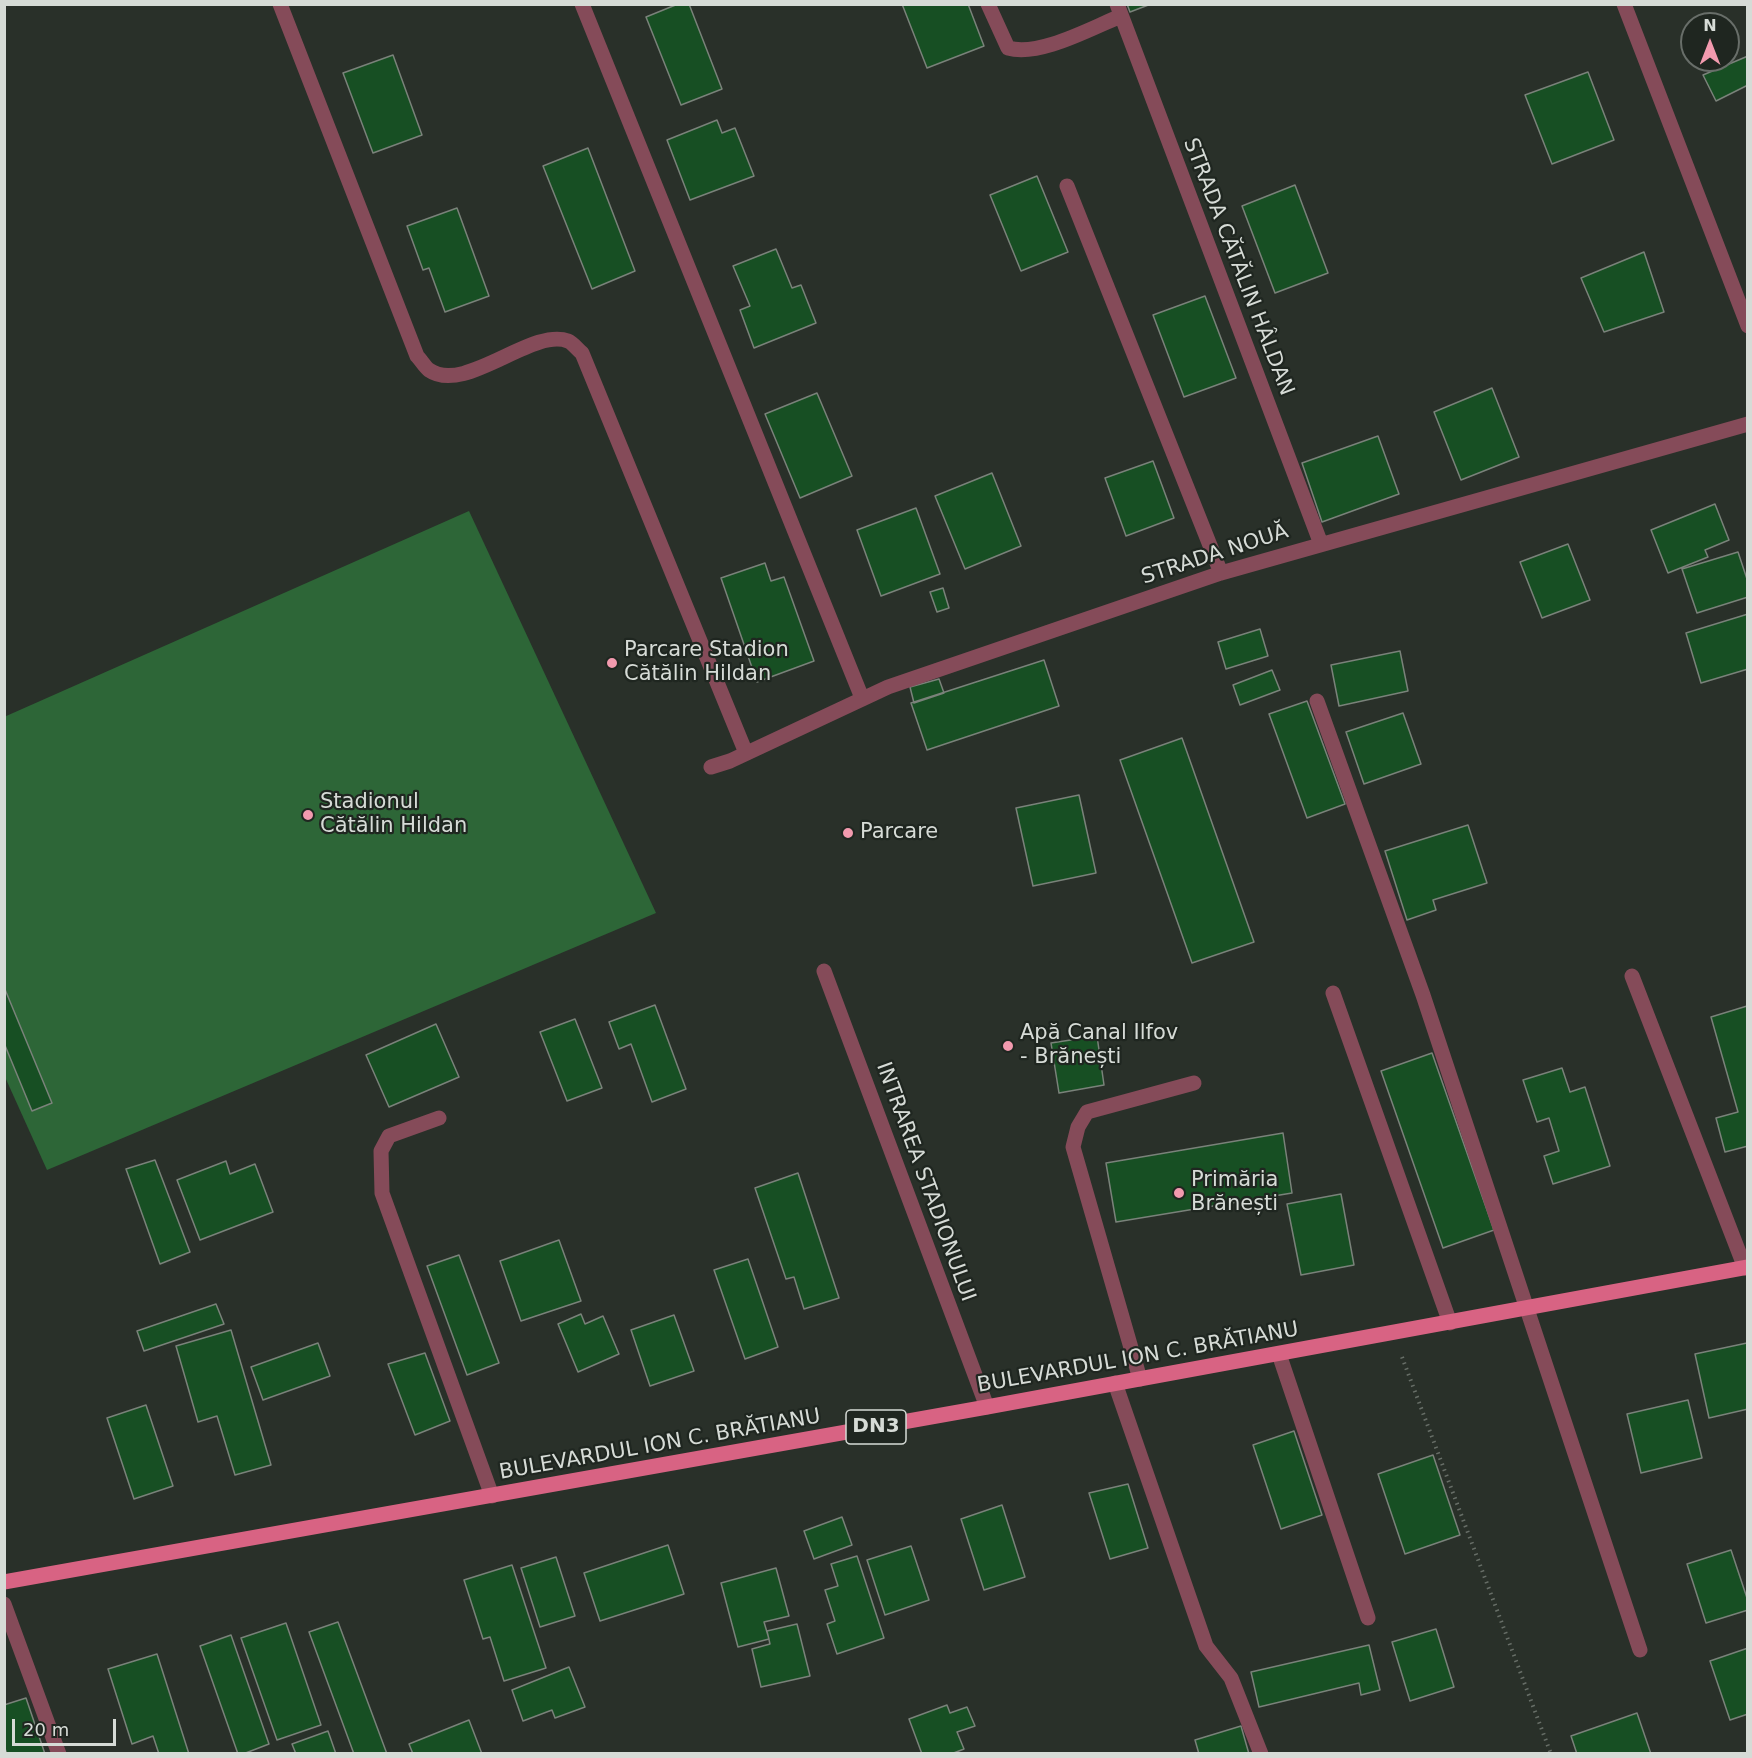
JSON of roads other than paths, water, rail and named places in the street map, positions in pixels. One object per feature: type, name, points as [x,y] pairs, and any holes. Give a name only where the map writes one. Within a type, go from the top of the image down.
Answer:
[{"type":"main road","name":"BULEVARDUL ION C. BRĂTIANU","points":[[4,1582],[1394,1334],[1746,1268]]},
{"type":"street","points":[[280,4],[417,356],[429,370],[446,376],[467,372],[547,340],[568,341],[582,353],[746,753]]},
{"type":"street","points":[[582,4],[862,698]]},
{"type":"street","points":[[988,4],[997,30],[1008,48],[1019,51],[1036,49],[1119,10]]},
{"type":"street","points":[[1624,4],[1748,326]]},
{"type":"street","name":"STRADA CĂTĂLIN HÂLDAN","points":[[1119,10],[1321,544]]},
{"type":"street","points":[[1067,186],[1221,573]]},
{"type":"street","name":"STRADA NOUĂ","points":[[711,767],[746,753],[862,698],[1221,573],[1748,424]]},
{"type":"street","points":[[1317,701],[1423,995],[1529,1309],[1640,1650]]},
{"type":"street","name":"INTRAREA STADIONULUI","points":[[824,971],[987,1407]]},
{"type":"street","points":[[1632,976],[1746,1268]]},
{"type":"street","points":[[1333,993],[1450,1323]]},
{"type":"street","points":[[1140,1378],[1073,1147],[1078,1127],[1087,1112],[1194,1083]]},
{"type":"street","points":[[439,1118],[389,1136],[381,1151],[382,1193],[492,1496]]},
{"type":"street","points":[[1279,1354],[1368,1618]]},
{"type":"street","points":[[1115,1383],[1206,1646],[1231,1678],[1261,1754]]},
{"type":"street","points":[[4,1604],[59,1754]]},
{"type":"place","name":"Parcare Stadion Cătălin Hildan","points":[[612,663]]},
{"type":"place","name":"Stadionul Cătălin Hildan","points":[[308,815]]},
{"type":"place","name":"Parcare","points":[[848,833]]},
{"type":"place","name":"Apă Canal Ilfov - Brănești","points":[[1008,1046]]},
{"type":"place","name":"Primăria Brănești","points":[[1179,1193]]}]
